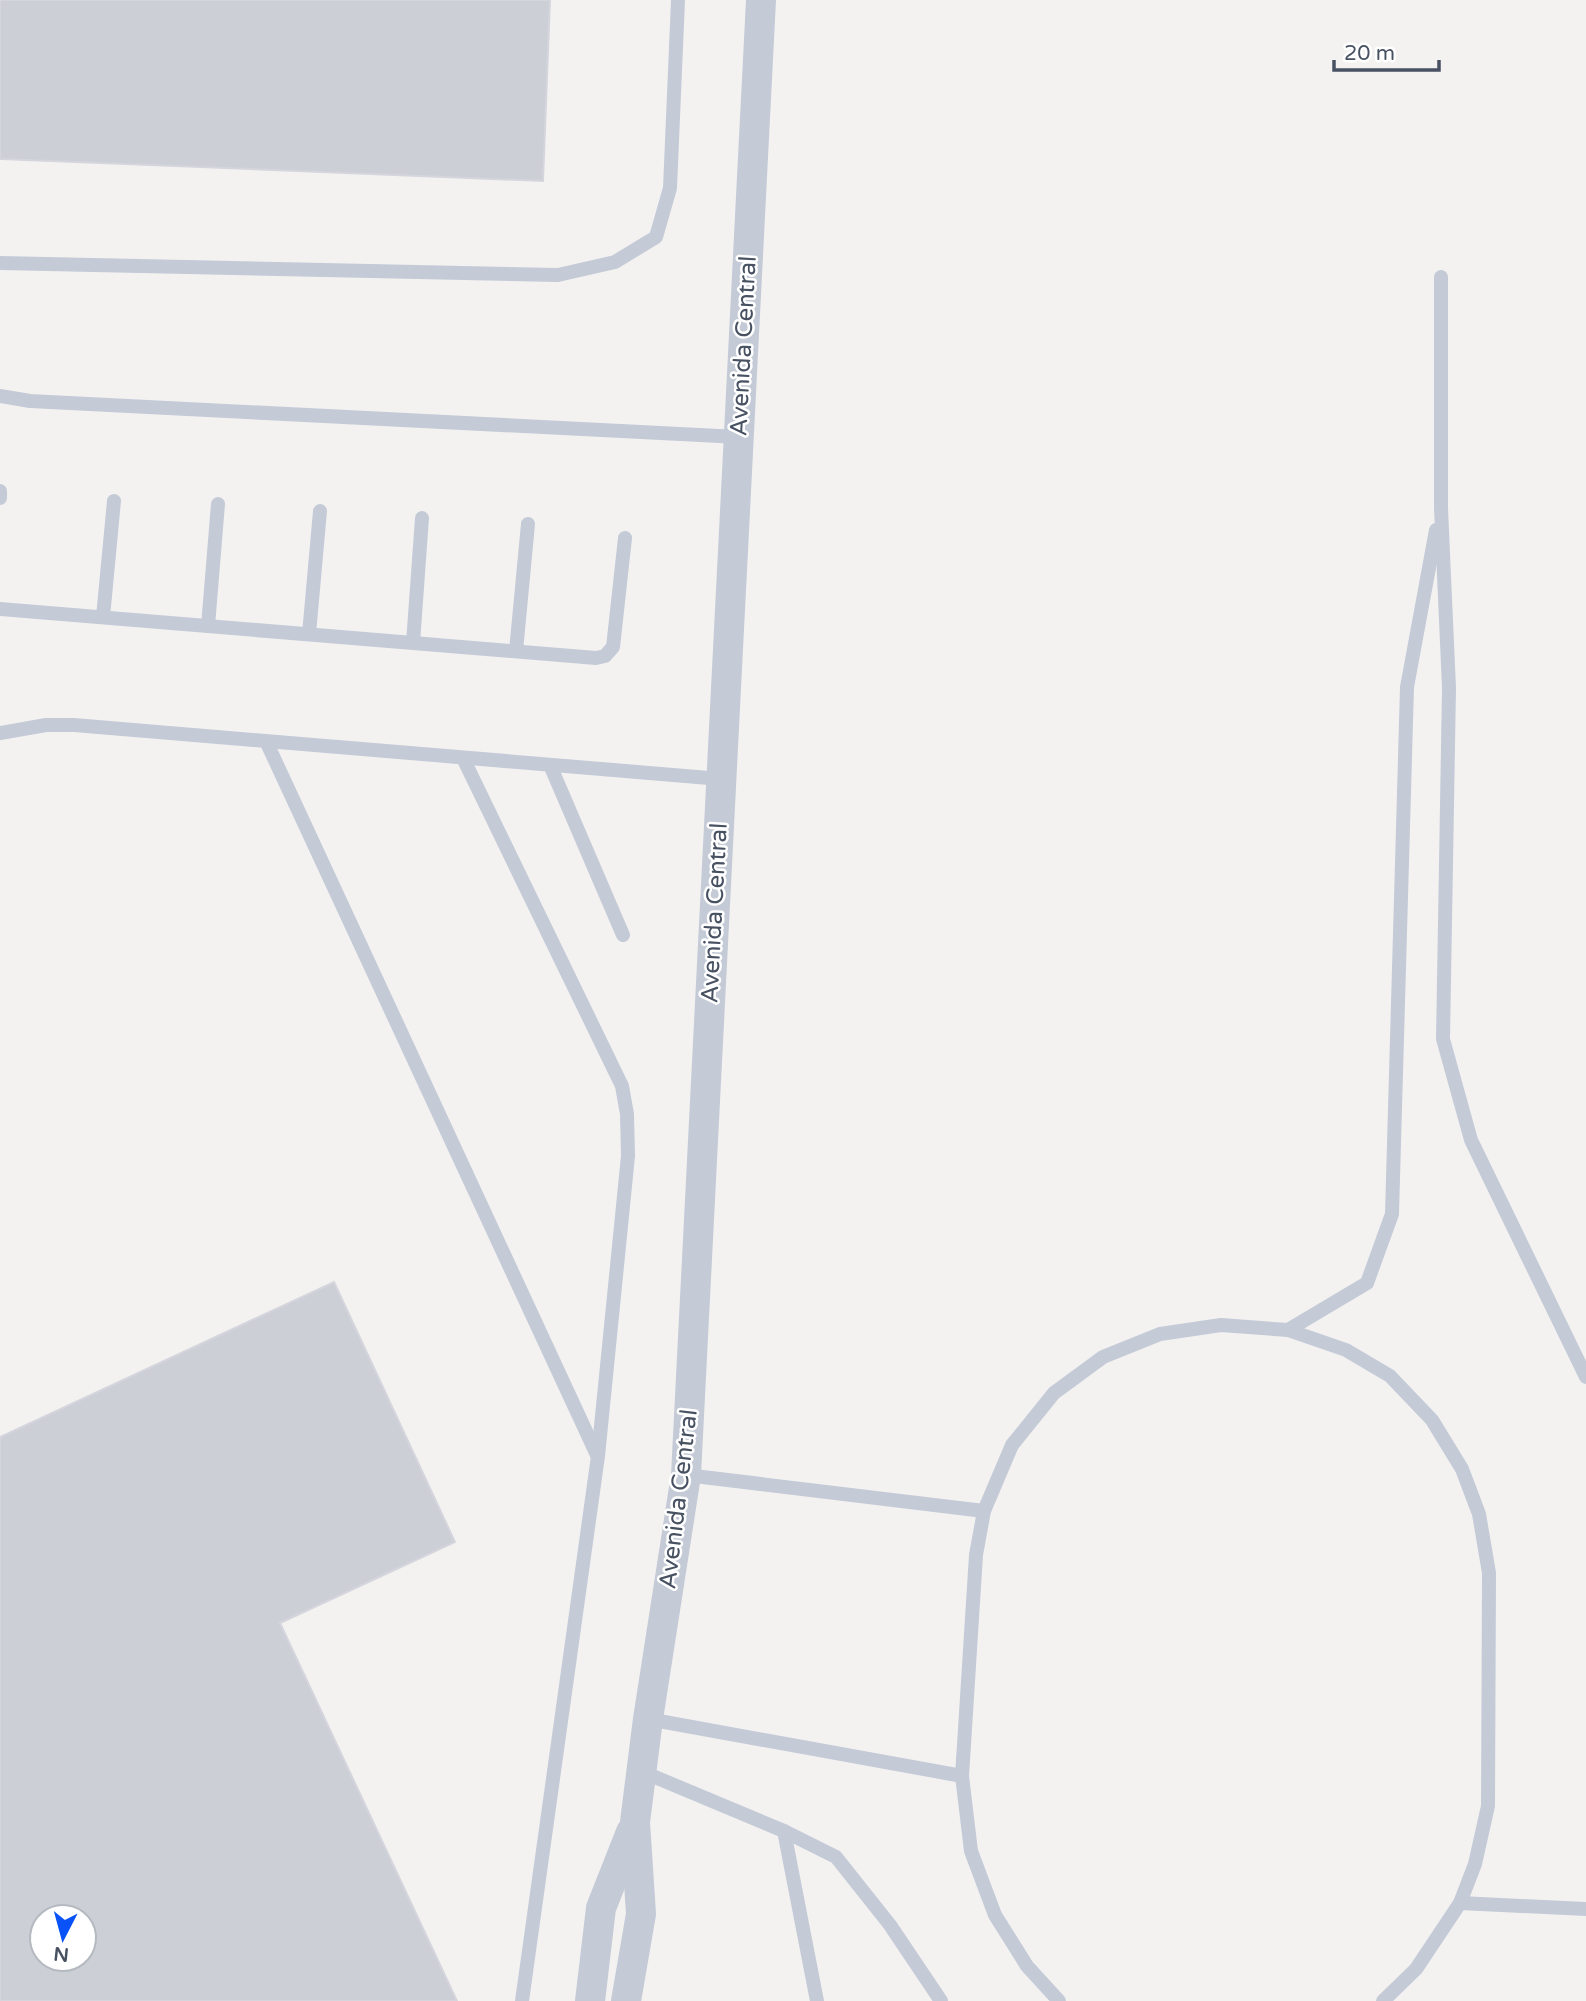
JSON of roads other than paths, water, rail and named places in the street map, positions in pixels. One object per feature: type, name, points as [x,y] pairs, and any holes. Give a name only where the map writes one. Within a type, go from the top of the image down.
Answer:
[{"type":"street","name":"Avenida Central","points":[[590,2001],[601,1908],[635,1822],[648,1719],[686,1475],[761,0]]},
{"type":"street","name":"Avenida Central","points":[[626,2001],[641,1914],[635,1822]]},
{"type":"lane","points":[[0,263],[558,275],[615,262],[656,237],[670,188],[678,0]]},
{"type":"lane","points":[[1441,277],[1441,508],[1449,688],[1443,1039],[1471,1140],[1586,1377]]},
{"type":"lane","points":[[0,396],[30,401],[738,437]]},
{"type":"lane","points":[[0,498],[1,491]]},
{"type":"lane","points":[[103,617],[114,501]]},
{"type":"lane","points":[[208,626],[218,504]]},
{"type":"lane","points":[[1288,1331],[1367,1283],[1392,1214],[1407,687],[1441,508]]},
{"type":"lane","points":[[309,634],[320,510]]},
{"type":"lane","points":[[413,643],[422,518]]},
{"type":"lane","points":[[516,651],[528,524]]},
{"type":"lane","points":[[0,609],[596,658],[605,656],[613,647],[625,538]]},
{"type":"lane","points":[[0,733],[46,725],[74,725],[721,779]]},
{"type":"lane","points":[[266,741],[598,1456]]},
{"type":"lane","points":[[463,758],[622,1086],[627,1114],[628,1156],[598,1456],[522,2001]]},
{"type":"lane","points":[[550,765],[624,934]]},
{"type":"lane","points":[[1059,2001],[1027,1966],[995,1915],[971,1851],[962,1776],[976,1555],[984,1511],[1012,1445],[1054,1393],[1103,1357],[1160,1334],[1221,1325],[1288,1331],[1346,1350],[1390,1376],[1432,1420],[1462,1469],[1479,1514],[1489,1573],[1488,1806],[1475,1864],[1460,1903],[1416,1969],[1383,2001]]},
{"type":"lane","points":[[686,1475],[984,1511]]},
{"type":"lane","points":[[648,1719],[962,1776]]},
{"type":"lane","points":[[643,1772],[784,1831],[836,1857],[890,1925],[940,2001]]},
{"type":"lane","points":[[784,1831],[817,2001]]},
{"type":"lane","points":[[1460,1903],[1586,1909]]}]
